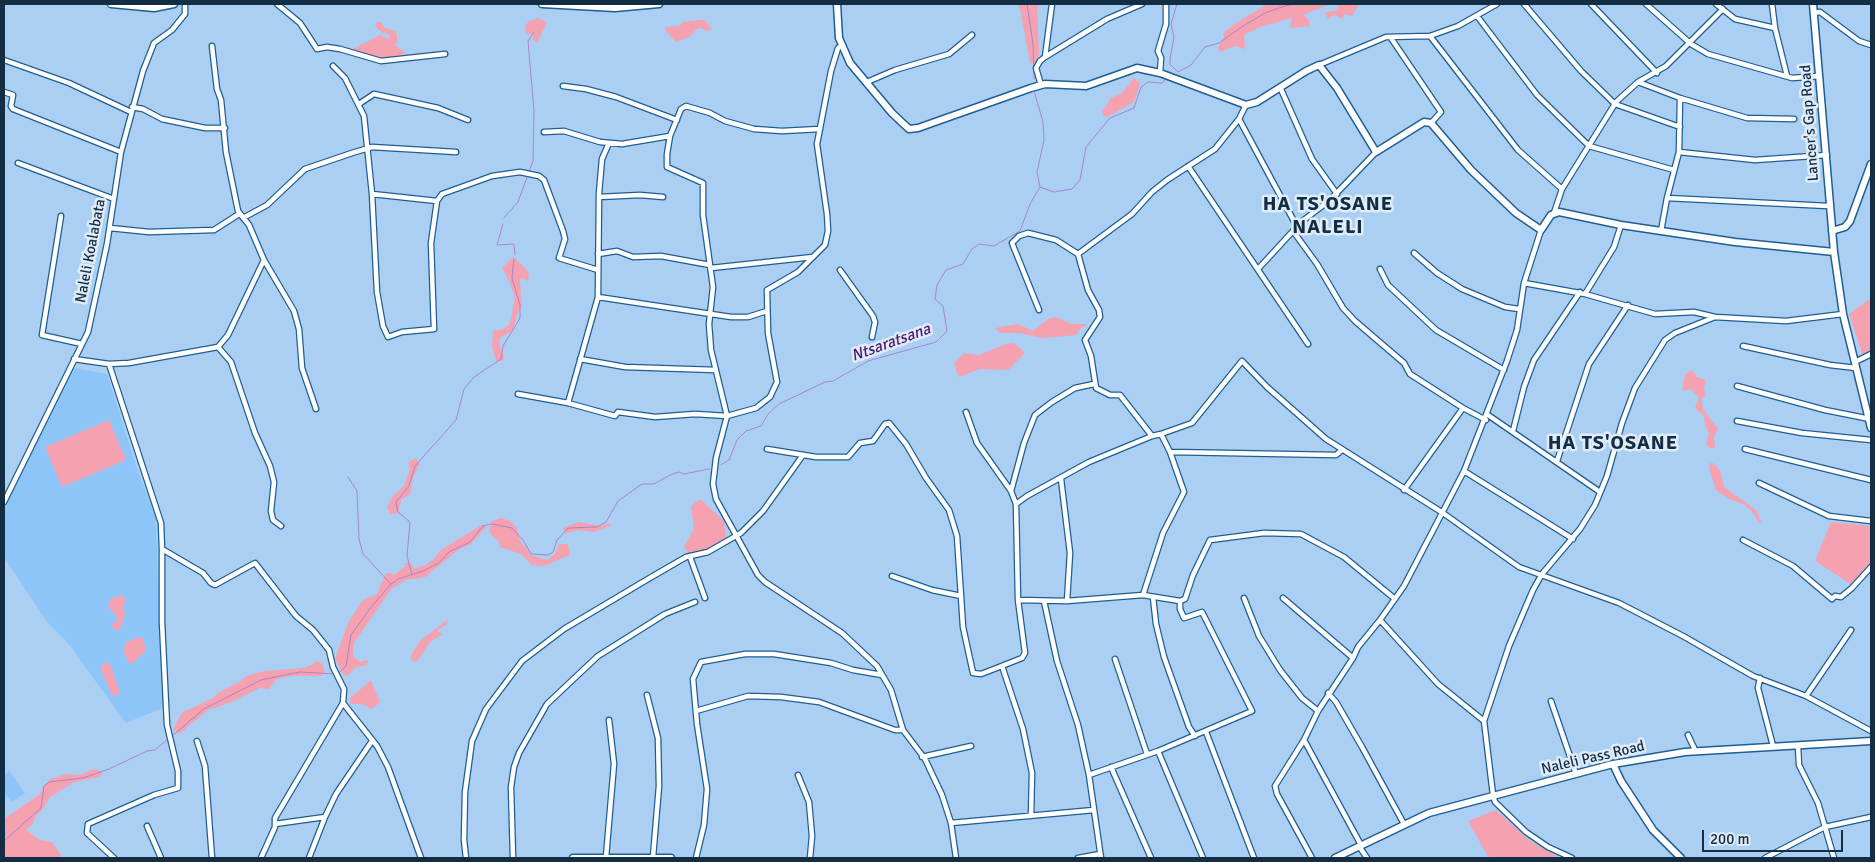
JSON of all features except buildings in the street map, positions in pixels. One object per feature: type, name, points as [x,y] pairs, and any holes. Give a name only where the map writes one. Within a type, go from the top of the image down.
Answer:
[{"type":"street","points":[[114,4],[154,8],[174,4]]},
{"type":"street","name":"Naleli Koalabata","points":[[4,502],[88,332],[110,228],[121,152],[143,70],[154,44],[178,23],[185,14],[185,4]]},
{"type":"street","points":[[277,4],[300,23],[317,49],[327,47],[340,49],[382,61],[445,54]]},
{"type":"street","points":[[542,4],[615,8],[659,4]]},
{"type":"street","points":[[838,4],[838,32],[841,46],[850,63],[903,124],[912,130],[1041,85],[1086,86],[1137,68],[1160,73],[1246,105],[1257,102],[1314,66],[1376,40],[1430,36],[1477,16],[1497,4]]},
{"type":"street","points":[[1045,57],[1052,4]]},
{"type":"street","points":[[1041,85],[1036,68],[1040,61],[1107,19],[1142,4]]},
{"type":"street","points":[[1160,73],[1161,58],[1158,51],[1166,24],[1166,4]]},
{"type":"street","points":[[1524,4],[1581,71],[1615,104],[1680,127]]},
{"type":"street","points":[[1592,4],[1657,73]]},
{"type":"street","points":[[1646,4],[1691,44],[1708,54],[1731,62],[1799,79],[1819,76]]},
{"type":"street","points":[[1716,4],[1735,19],[1775,28]]},
{"type":"street","points":[[1772,4],[1775,28],[1787,76]]},
{"type":"street","name":"Lancer's Gap Road","points":[[1812,4],[1827,156],[1828,206],[1832,240],[1843,314],[1871,428]]},
{"type":"street","points":[[1312,858],[1275,790],[1278,780],[1304,740],[1318,711],[1353,658],[1358,647],[1395,599],[1464,471],[1487,418],[1517,330],[1524,283],[1541,230],[1554,213],[1562,189],[1615,104],[1638,82],[1657,73],[1691,44],[1724,9]]},
{"type":"street","points":[[1813,13],[1820,12],[1859,41],[1871,45]]},
{"type":"street","points":[[1477,16],[1537,96],[1589,146],[1674,170]]},
{"type":"street","points":[[866,82],[896,70],[949,54],[972,35]]},
{"type":"street","points":[[1430,36],[1518,150],[1562,189]]},
{"type":"street","points":[[1391,38],[1441,112],[1431,123]]},
{"type":"street","points":[[212,46],[225,128],[226,152],[241,216],[252,232],[264,260],[294,311],[300,329],[302,368],[316,409]]},
{"type":"street","points":[[518,394],[568,403],[609,416],[616,416],[618,412],[655,417],[695,414],[726,416],[760,406],[775,390],[777,382],[767,311],[769,287],[788,279],[825,245],[828,230],[824,190],[817,155],[831,71],[838,48],[841,46]]},
{"type":"street","points":[[4,60],[70,83],[132,109],[162,119],[204,128],[225,128]]},
{"type":"street","points":[[1320,65],[1337,88],[1376,152]]},
{"type":"street","points":[[333,66],[345,78],[364,116],[372,194],[377,292],[383,326],[388,337],[402,332],[434,329],[431,243],[437,201],[442,194],[492,176],[520,172],[539,176],[544,180],[565,239],[559,258],[598,270]]},
{"type":"street","points":[[1638,82],[1680,98],[1747,118],[1794,119]]},
{"type":"street","points":[[563,86],[609,95],[677,120]]},
{"type":"street","points":[[1280,87],[1312,159],[1337,194]]},
{"type":"street","points":[[4,92],[13,95],[12,109],[121,152]]},
{"type":"street","points":[[359,104],[374,94],[438,108],[468,120]]},
{"type":"street","points":[[1661,231],[1679,152],[1680,98]]},
{"type":"street","points":[[1078,254],[1132,214],[1152,192],[1215,149],[1240,118],[1246,105]]},
{"type":"street","points":[[820,129],[782,131],[754,129],[725,121],[710,113],[686,106],[681,109],[670,136],[668,167],[703,183],[703,215],[713,287],[709,315],[711,350],[726,416],[716,458],[713,484],[716,498],[758,575],[765,582],[842,633],[872,661],[882,675],[891,690],[903,730],[922,757],[942,795],[951,824],[956,858]]},
{"type":"street","points":[[1240,118],[1296,226]]},
{"type":"street","points":[[1258,269],[1293,232],[1296,226],[1337,194],[1376,152],[1424,122],[1431,123],[1471,170],[1516,213],[1541,230]]},
{"type":"street","points":[[544,132],[564,131],[609,143],[641,142],[670,136]]},
{"type":"street","points":[[568,403],[598,297],[599,197],[602,159],[609,143]]},
{"type":"street","points":[[110,228],[149,232],[214,230],[267,205],[305,169],[367,148],[456,152]]},
{"type":"street","points":[[1679,152],[1755,160],[1827,156]]},
{"type":"street","points":[[18,163],[114,199]]},
{"type":"street","points":[[1832,231],[1840,230],[1850,221],[1871,164]]},
{"type":"street","points":[[1188,166],[1308,344]]},
{"type":"street","points":[[372,194],[437,201]]},
{"type":"street","points":[[599,197],[640,195],[663,197]]},
{"type":"street","points":[[1667,198],[1828,206]]},
{"type":"street","points":[[1554,213],[1559,212],[1621,225],[1768,247],[1834,252]]},
{"type":"street","points":[[61,216],[42,335],[82,344]]},
{"type":"street","points":[[1513,431],[1524,387],[1534,360],[1614,247],[1621,225]]},
{"type":"street","points":[[1293,232],[1317,264],[1343,308],[1355,321],[1404,363],[1410,374],[1463,408],[1513,431],[1600,492]]},
{"type":"street","points":[[1039,310],[1012,243],[1019,236],[1028,233],[1056,240],[1078,254],[1088,290],[1099,310],[1100,318],[1085,340],[1091,356],[1094,384],[1101,392],[1110,396],[1120,395],[1152,436]]},
{"type":"street","points":[[598,254],[617,252],[633,257],[661,256],[710,267],[813,257]]},
{"type":"street","points":[[1414,253],[1456,286],[1505,307],[1519,309]]},
{"type":"street","points":[[74,359],[109,364],[164,358],[218,347],[228,335],[264,260]]},
{"type":"street","points":[[1380,269],[1393,291],[1436,330],[1504,370]]},
{"type":"street","points":[[840,270],[873,316],[875,322],[872,337]]},
{"type":"street","points":[[1524,283],[1582,293],[1655,314],[1694,312],[1715,317],[1786,321],[1843,314]]},
{"type":"street","points":[[598,297],[709,315],[748,317],[767,311]]},
{"type":"street","points":[[1557,461],[1589,364],[1628,305]]},
{"type":"street","points":[[1572,858],[1548,847],[1526,832],[1495,802],[1484,721],[1509,646],[1533,590],[1542,574],[1587,518],[1600,492],[1635,388],[1665,340],[1675,333],[1715,317]]},
{"type":"street","points":[[1743,346],[1830,365],[1856,365],[1871,354]]},
{"type":"street","points":[[218,347],[231,362],[255,433],[270,466],[274,482],[272,520],[281,526]]},
{"type":"street","points":[[580,359],[625,367],[716,370]]},
{"type":"street","points":[[1016,504],[1089,462],[1152,436],[1192,423],[1242,361],[1304,420],[1342,450],[1443,513],[1511,562],[1619,603],[1760,678],[1806,696],[1871,731]]},
{"type":"street","points":[[109,364],[161,523],[162,622],[167,725],[178,771],[178,788],[154,795],[88,824],[88,833],[114,858]]},
{"type":"street","points":[[1011,491],[1024,443],[1036,415],[1052,402],[1075,388],[1094,384]]},
{"type":"street","points":[[1737,386],[1825,410],[1870,418]]},
{"type":"street","points":[[1404,490],[1463,408]]},
{"type":"street","points":[[768,450],[840,459],[848,457],[860,443],[873,441],[884,424],[889,423],[949,510],[957,536],[963,627],[972,671],[981,674],[1022,658],[1025,654],[1018,600],[1016,504],[1011,491],[977,443],[966,412]]},
{"type":"street","points":[[1737,421],[1802,433],[1871,440]]},
{"type":"street","points":[[1143,596],[1163,534],[1184,492],[1170,452],[1161,434]]},
{"type":"street","points":[[1745,449],[1871,480]]},
{"type":"street","points":[[1170,452],[1336,454],[1342,450]]},
{"type":"street","points":[[466,858],[464,840],[465,792],[472,741],[486,709],[522,660],[564,629],[648,579],[690,557],[708,552],[737,536],[753,523],[803,455]]},
{"type":"street","points":[[1464,471],[1572,539]]},
{"type":"street","points":[[1061,479],[1070,553],[1067,602]]},
{"type":"street","points":[[1760,483],[1829,516],[1871,521]]},
{"type":"street","points":[[1018,600],[1067,602],[1143,596],[1185,599],[1193,575],[1210,540],[1273,533],[1301,534],[1330,548],[1370,576],[1395,599]]},
{"type":"street","points":[[1743,540],[1793,566],[1832,599],[1835,596],[1841,597],[1852,588],[1871,566]]},
{"type":"street","points":[[162,549],[204,573],[211,583],[215,585],[255,563],[296,616],[313,630],[329,650],[333,667],[344,689],[343,703],[288,793],[275,818],[276,824],[261,858]]},
{"type":"street","points":[[690,557],[705,598]]},
{"type":"street","points":[[892,576],[932,590],[961,596]]},
{"type":"street","points":[[1153,597],[1156,624],[1164,657],[1189,727],[1195,736]]},
{"type":"street","points":[[1244,598],[1259,636],[1280,670],[1302,698],[1318,711]]},
{"type":"street","points":[[1283,598],[1353,658]]},
{"type":"street","points":[[1089,775],[1158,751],[1252,711],[1202,612],[1184,618],[1180,609],[1180,600]]},
{"type":"street","points":[[1044,601],[1057,661],[1078,725],[1089,775],[1094,810],[1100,856],[1078,858]]},
{"type":"street","points":[[513,858],[511,787],[514,767],[519,753],[547,704],[598,656],[664,614],[695,602]]},
{"type":"street","points":[[1380,620],[1438,684],[1484,721]]},
{"type":"street","points":[[1806,696],[1852,630]]},
{"type":"street","points":[[696,858],[704,825],[707,789],[693,678],[701,662],[745,654],[774,654],[814,662],[831,663],[853,670],[882,675]]},
{"type":"street","points":[[1115,659],[1147,754]]},
{"type":"street","points":[[1002,666],[1023,729],[1032,772],[1031,816]]},
{"type":"street","points":[[1760,678],[1758,688],[1773,746]]},
{"type":"street","points":[[1328,694],[1336,702],[1404,824]]},
{"type":"street","points":[[647,695],[658,738],[659,786],[653,857]]},
{"type":"street","points":[[696,711],[748,696],[781,697],[818,702],[895,730],[903,730]]},
{"type":"street","points":[[1552,701],[1576,774]]},
{"type":"street","points":[[343,703],[372,741],[391,774],[420,858]]},
{"type":"street","points":[[606,857],[614,764],[609,720]]},
{"type":"street","points":[[1206,732],[1254,858]]},
{"type":"street","points":[[1688,735],[1696,752]]},
{"type":"street","points":[[1304,740],[1367,858]]},
{"type":"street","points":[[197,741],[205,766],[212,858]]},
{"type":"street","points":[[310,858],[325,816],[346,777],[372,741]]},
{"type":"street","name":"Naleli Pass Road","points":[[1335,858],[1404,824],[1454,805],[1613,764],[1696,752],[1871,741]]},
{"type":"street","points":[[922,757],[971,746]]},
{"type":"street","points":[[1798,746],[1800,765],[1818,803],[1834,858]]},
{"type":"street","points":[[1158,751],[1203,858]]},
{"type":"street","points":[[1613,764],[1621,782],[1653,830],[1681,858]]},
{"type":"street","points":[[1111,767],[1151,858]]},
{"type":"street","points":[[798,775],[809,802],[812,828],[810,858]]},
{"type":"street","points":[[951,824],[1094,810]]},
{"type":"street","points":[[276,824],[325,816]]},
{"type":"street","points":[[1765,858],[1825,827],[1871,817]]},
{"type":"street","points":[[147,826],[161,858]]},
{"type":"street","points":[[573,858],[670,858]]},
{"type":"shaded area","points":[[1017,4],[1037,4],[1039,54],[1036,62],[1030,63],[1020,8]]},
{"type":"shaded area","points":[[1268,4],[1330,4],[1303,15],[1309,20],[1309,26],[1290,28],[1292,18],[1260,27],[1244,35],[1245,49],[1235,46],[1219,52],[1218,48],[1224,37],[1223,33]]},
{"type":"shaded area","points":[[1336,4],[1359,4],[1352,16],[1345,14],[1342,19],[1334,15],[1328,19],[1325,12],[1335,11],[1339,7]]},
{"type":"shaded area","points":[[538,18],[547,22],[537,43],[533,40],[533,35],[526,33],[525,26],[528,22]]},
{"type":"shaded area","points":[[705,20],[712,29],[708,31],[701,28],[697,29],[689,37],[676,42],[665,30],[666,27],[679,26],[683,22]]},
{"type":"shaded area","points":[[377,22],[381,22],[385,28],[396,31],[398,43],[394,44],[406,53],[392,58],[381,59],[353,52],[353,49],[380,35],[390,40],[389,34],[383,33],[377,28],[375,25]]},
{"type":"shaded area","points":[[1134,78],[1140,83],[1134,102],[1107,117],[1103,115],[1102,110],[1111,98],[1122,93]]},
{"type":"shaded area","points":[[511,259],[516,259],[521,264],[528,272],[529,277],[528,281],[522,278],[520,280],[522,307],[518,311],[513,330],[500,338],[499,343],[504,357],[503,361],[496,361],[492,346],[493,331],[504,329],[510,323],[515,298],[502,268]]},
{"type":"shaded area","points":[[1871,298],[1871,350],[1863,356],[1849,314]]},
{"type":"shaded area","points":[[1056,317],[1071,324],[1087,324],[1076,335],[1042,338],[1020,333],[1000,333],[995,328],[1018,324],[1033,331],[1048,319]]},
{"type":"shaded area","points":[[1014,343],[1025,353],[1008,370],[980,369],[959,377],[954,363],[964,353],[979,355],[1006,344]]},
{"type":"shaded area","points":[[74,368],[107,374],[138,472],[156,517],[163,708],[126,723],[67,642],[47,622],[4,557],[4,509]]},
{"type":"shaded area","points":[[1692,370],[1697,377],[1706,380],[1704,388],[1706,396],[1702,398],[1702,403],[1703,409],[1718,429],[1714,436],[1715,448],[1709,448],[1706,443],[1709,434],[1704,416],[1695,408],[1699,398],[1690,389],[1682,391],[1685,374]]},
{"type":"shaded area","points":[[109,420],[126,460],[62,487],[45,447]]},
{"type":"shaded area","points":[[416,458],[419,465],[413,477],[410,494],[402,499],[397,514],[390,514],[387,507],[393,496],[404,486],[410,469],[408,463]]},
{"type":"shaded area","points":[[1710,463],[1713,463],[1720,470],[1724,487],[1756,510],[1761,521],[1760,524],[1751,510],[1716,490],[1709,468]]},
{"type":"shaded area","points":[[700,499],[724,521],[726,538],[725,542],[705,553],[689,554],[684,547],[694,529],[691,506]]},
{"type":"shaded area","points":[[501,518],[510,521],[517,528],[520,541],[532,556],[548,560],[556,552],[559,544],[568,544],[570,555],[544,566],[532,565],[521,554],[500,547],[499,541],[489,531],[492,521]]},
{"type":"shaded area","points":[[579,522],[601,526],[611,523],[610,526],[594,532],[579,530],[565,533],[563,528]]},
{"type":"shaded area","points":[[1831,522],[1871,526],[1871,562],[1852,585],[1815,561]]},
{"type":"shaded area","points":[[483,524],[486,527],[471,544],[458,550],[425,577],[406,580],[391,589],[354,643],[353,656],[360,662],[368,660],[367,665],[356,667],[347,676],[343,674],[335,659],[348,623],[362,601],[377,594],[386,573],[395,574],[405,567],[406,563],[411,563],[414,569],[425,565],[433,560],[441,550]]},
{"type":"shaded area","points":[[122,595],[126,600],[123,606],[125,614],[121,628],[116,631],[111,625],[117,621],[116,615],[108,607],[111,599]]},
{"type":"shaded area","points":[[447,620],[448,623],[437,631],[443,634],[430,642],[419,659],[415,662],[411,660],[411,655],[420,641]]},
{"type":"shaded area","points":[[139,637],[143,639],[146,650],[132,664],[129,663],[124,653],[125,643]]},
{"type":"shaded area","points":[[318,661],[322,663],[325,672],[321,676],[293,676],[277,679],[269,689],[260,688],[229,703],[208,710],[179,734],[173,729],[182,713],[213,698],[246,676],[265,671],[305,668]]},
{"type":"shaded area","points":[[107,662],[112,669],[120,693],[112,696],[101,669],[101,665]]},
{"type":"shaded area","points":[[371,680],[380,702],[372,709],[361,704],[351,704],[349,699]]},
{"type":"shaded area","points":[[94,769],[102,772],[100,777],[74,782],[50,797],[41,812],[36,815],[32,825],[26,830],[40,840],[52,842],[63,858],[4,858],[4,819],[40,794],[44,785],[51,779],[66,774],[79,775]]},
{"type":"shaded area","points":[[9,771],[25,793],[12,802],[4,793],[4,775]]},
{"type":"shaded area","points":[[1496,810],[1530,841],[1560,858],[1489,858],[1468,821]]},
{"type":"waterway","points":[[1027,4],[1033,44],[1034,79]]},
{"type":"waterway","name":"Ntsaratsana","points":[[1177,4],[1171,24],[1174,37],[1170,64],[1178,72],[1191,65],[1205,47],[1219,43],[1267,12],[1292,4]]},
{"type":"waterway","points":[[504,218],[518,202],[533,161],[534,111],[528,41],[534,32]]},
{"type":"waterway","name":"Ntsaratsana","points":[[721,465],[729,460],[737,440],[746,431],[761,426],[768,414],[779,404],[825,382],[833,381],[868,361],[936,342],[947,331],[943,306],[935,299],[937,285],[946,270],[963,264],[972,249],[979,244],[994,246],[1020,231],[1030,204],[1040,187],[1054,192],[1072,189],[1080,180],[1086,147],[1110,118],[1134,108],[1141,87],[1148,82],[1162,83],[1166,79]]},
{"type":"waterway","points":[[1034,91],[1043,122],[1044,140],[1037,172],[1040,187]]},
{"type":"waterway","points":[[503,224],[497,245],[514,244],[515,255]]},
{"type":"waterway","points":[[412,575],[407,556],[410,522],[398,512],[396,502],[409,486],[415,466],[456,420],[464,389],[474,377],[501,359],[503,346],[520,318],[520,305],[512,278],[514,258]]},
{"type":"waterway","name":"Ntsaratsana","points":[[339,673],[346,666],[351,635],[371,607],[391,584],[398,579],[423,571],[439,563],[449,552],[470,542],[483,526],[492,524],[512,528],[523,540],[531,554],[548,555],[553,552],[557,540],[568,528],[597,527],[606,522],[618,501],[642,484],[654,484],[679,472],[684,474],[709,469]]},
{"type":"waterway","points":[[348,477],[357,491],[359,539],[363,554],[391,584]]},
{"type":"waterway","name":"Ntsaratsana","points":[[172,736],[204,709],[261,680],[300,672],[335,674]]},
{"type":"waterway","name":"Ntsaratsana","points":[[4,841],[41,808],[44,786],[49,782],[83,778],[109,769],[147,751],[155,750],[169,738]]},
{"type":"district","name":"HA TS'OSANE NALELI","points":[[1328,216]]},
{"type":"district","name":"HA TS'OSANE","points":[[1613,444]]}]
